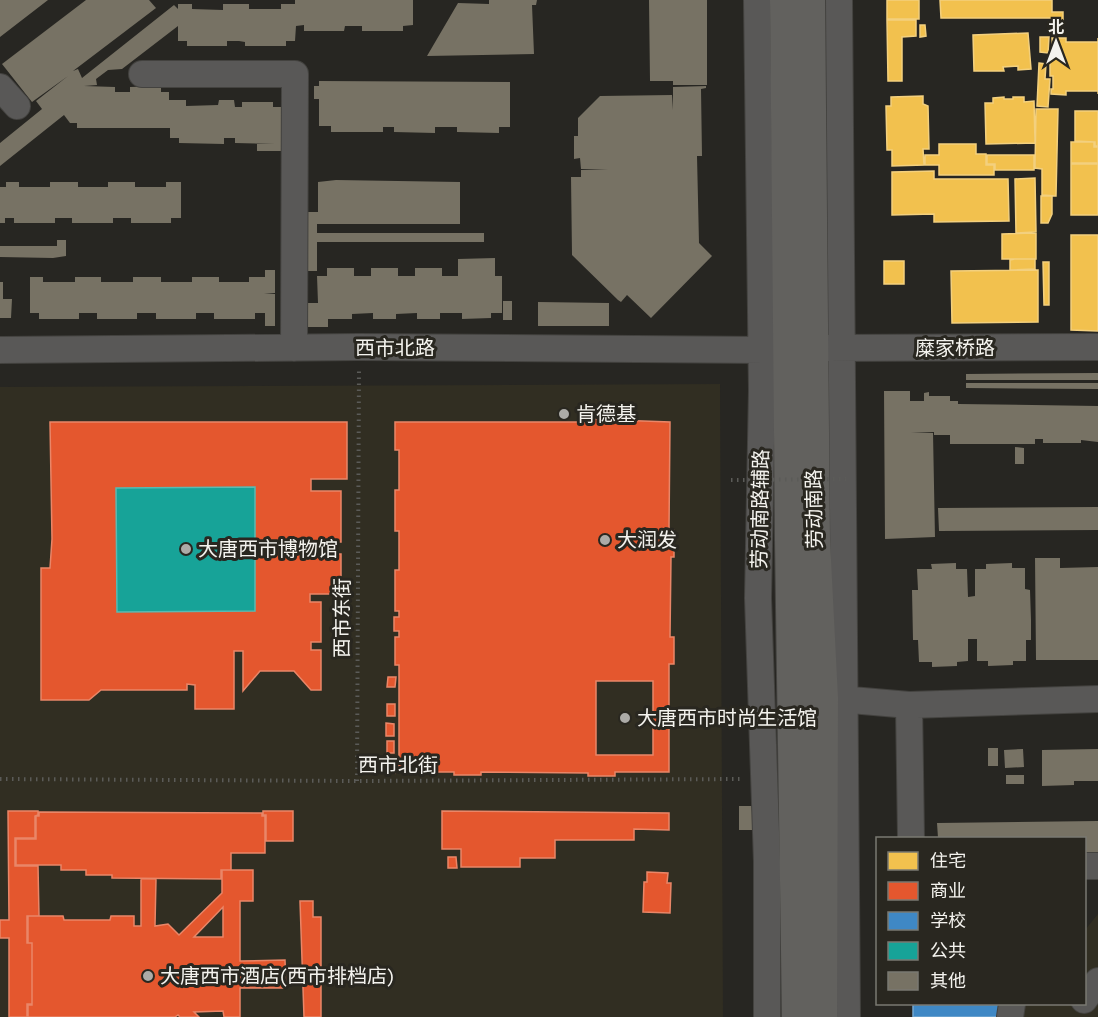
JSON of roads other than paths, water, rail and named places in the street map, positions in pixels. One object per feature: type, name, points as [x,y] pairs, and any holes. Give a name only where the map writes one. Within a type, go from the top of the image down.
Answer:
[{"type":"main road","name":"劳动南路","points":[[786,0],[801,349],[814,540],[833,699],[821,1017]]},
{"type":"main road","name":"劳动南路","points":[[798,1017],[801,349],[809,0]]},
{"type":"street","name":"劳动南路辅路","points":[[757,0],[801,349]]},
{"type":"street","name":"劳动南路辅路","points":[[767,1017],[767,862],[758,598],[801,349],[839,0]]},
{"type":"street","points":[[142,74],[295,74],[294,348]]},
{"type":"street","points":[[0,87],[17,106]]},
{"type":"street","name":"糜家桥路","points":[[801,349],[1098,347]]},
{"type":"street","name":"西市北路","points":[[0,350],[801,349]]},
{"type":"street","points":[[847,1017],[833,699],[909,705],[1098,699]]},
{"type":"street","points":[[909,705],[911,837]]},
{"type":"street","points":[[1086,998],[1098,981]]},
{"type":"place","name":"肯德基","points":[[564,414]]},
{"type":"place","name":"大润发","points":[[605,540]]},
{"type":"place","name":"大唐西市博物馆","points":[[186,549]]},
{"type":"place","name":"大唐西市时尚生活馆","points":[[625,718]]},
{"type":"place","name":"大唐西市酒店(西市排档店)","points":[[148,976]]}]
